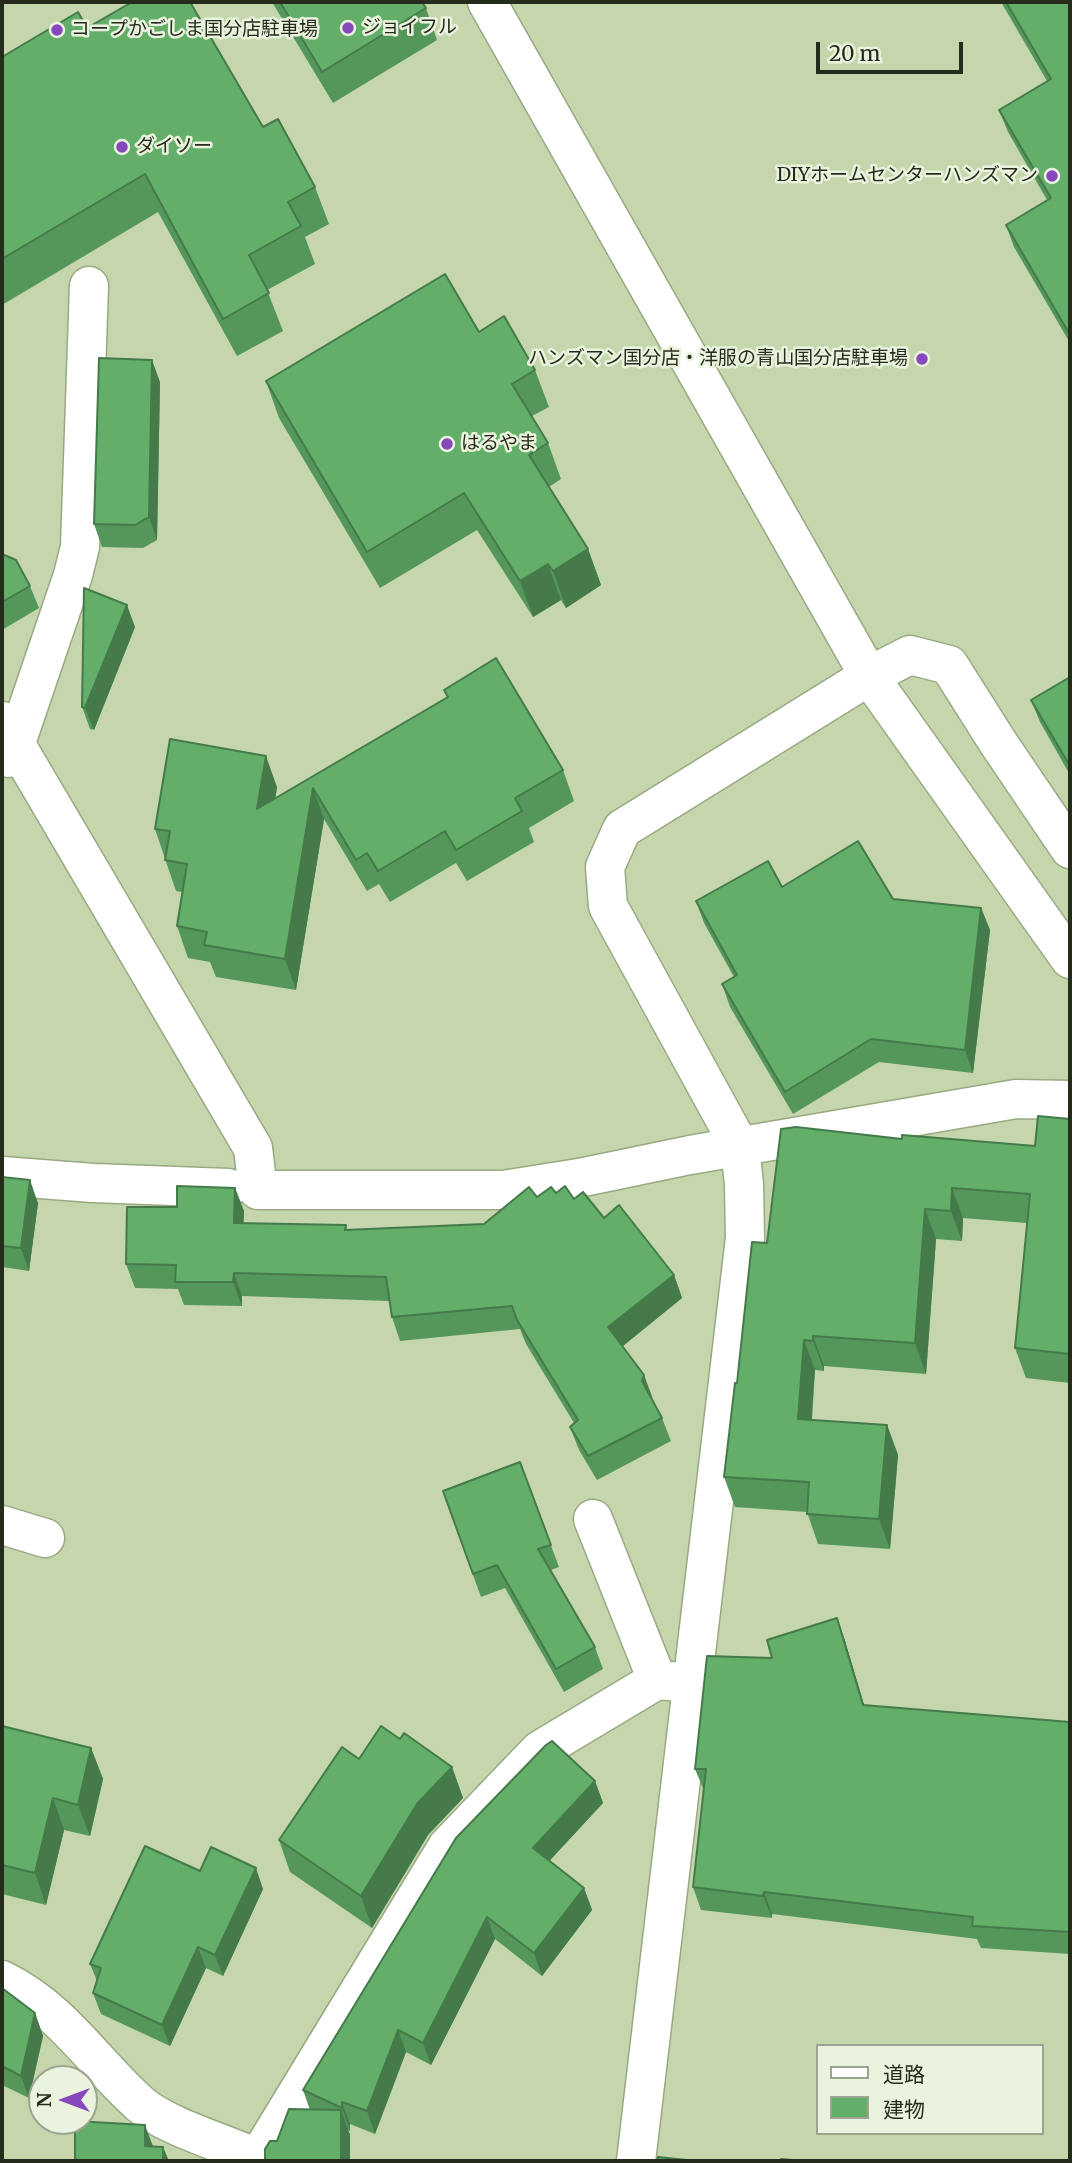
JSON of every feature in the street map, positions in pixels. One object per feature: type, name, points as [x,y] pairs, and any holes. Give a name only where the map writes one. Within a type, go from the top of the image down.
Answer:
[{"type":"street","points":[[487,2],[869,676],[1070,959]]},
{"type":"street","points":[[89,286],[80,547],[73,575],[6,746],[253,1148],[258,1190]]},
{"type":"street","points":[[636,2161],[674,1682],[745,1238],[740,1147],[608,906],[605,867],[622,829],[869,676],[910,654],[949,665],[1070,849]]},
{"type":"street","points":[[2,1176],[258,1190],[503,1190],[1016,1099],[1070,1100]]},
{"type":"street","points":[[593,1519],[674,1682]]},
{"type":"street","points":[[2,1525],[45,1538]]},
{"type":"street","points":[[2,1980],[27,1992],[69,2028],[142,2106],[173,2123],[247,2154],[254,2161],[447,1847],[540,1750],[674,1682]]},
{"type":"building","points":[[132,2],[190,2],[263,127],[278,119],[315,187],[288,202],[301,226],[249,255],[269,293],[223,319],[145,174],[2,259],[2,57],[78,12],[87,28]]},
{"type":"building","points":[[280,2],[422,2],[426,8],[322,72]]},
{"type":"building","name":"DIYホームセンターハンズマン","points":[[1006,2],[1070,2],[1070,335],[1006,225],[1051,198],[999,110],[1051,79]]},
{"type":"building","points":[[445,274],[479,332],[504,316],[535,370],[512,384],[548,443],[529,455],[588,549],[553,571],[548,564],[520,581],[464,493],[367,552],[266,381]]},
{"type":"building","points":[[99,358],[152,360],[149,517],[135,525],[94,524]]},
{"type":"building","points":[[2,554],[16,560],[30,586],[2,602]]},
{"type":"building","points":[[84,588],[127,605],[85,708],[82,707]]},
{"type":"building","points":[[496,658],[563,770],[515,798],[522,811],[456,850],[445,831],[378,871],[367,853],[356,860],[313,788],[285,959],[204,945],[207,932],[177,926],[187,864],[165,860],[170,831],[155,829],[170,739],[266,756],[257,809],[448,697],[444,690]]},
{"type":"building","points":[[1070,677],[1070,766],[1031,700]]},
{"type":"building","points":[[858,841],[893,899],[981,908],[965,1050],[871,1039],[785,1092],[722,984],[737,975],[696,901],[768,861],[782,887]]},
{"type":"building","points":[[1038,1116],[1070,1119],[1070,1354],[1015,1348],[1030,1194],[952,1188],[951,1211],[925,1209],[915,1343],[813,1336],[813,1341],[804,1340],[798,1419],[887,1425],[879,1519],[807,1514],[809,1482],[724,1477],[752,1242],[767,1243],[781,1129],[796,1127],[902,1139],[902,1135],[1035,1146]]},
{"type":"building","points":[[2,1177],[30,1180],[21,1248],[2,1246]]},
{"type":"building","points":[[177,1186],[235,1188],[234,1223],[346,1225],[345,1230],[484,1224],[529,1187],[537,1197],[551,1187],[556,1193],[565,1186],[574,1199],[583,1192],[604,1218],[619,1205],[674,1275],[608,1327],[644,1375],[642,1381],[662,1418],[588,1456],[570,1427],[578,1420],[517,1320],[512,1306],[392,1317],[386,1277],[234,1273],[233,1282],[175,1282],[176,1265],[126,1264],[127,1207],[177,1207]]},
{"type":"building","points":[[520,1462],[551,1545],[538,1549],[595,1647],[556,1669],[497,1565],[473,1574],[443,1491]]},
{"type":"building","points":[[837,1618],[863,1705],[1070,1722],[1070,1932],[972,1926],[973,1917],[764,1892],[763,1896],[693,1887],[706,1769],[695,1769],[707,1656],[772,1658],[767,1640]]},
{"type":"building","points":[[2,1726],[91,1748],[78,1805],[53,1798],[35,1873],[2,1865]]},
{"type":"building","points":[[381,1726],[400,1739],[404,1733],[452,1767],[417,1804],[361,1896],[279,1840],[342,1747],[359,1759]]},
{"type":"building","points":[[552,1741],[595,1781],[533,1848],[584,1888],[534,1953],[487,1917],[423,2043],[398,2030],[367,2111],[342,2102],[342,2108],[303,2090],[456,1838]]},
{"type":"building","points":[[145,1846],[200,1871],[211,1847],[256,1868],[215,1955],[198,1947],[162,2025],[93,1993],[101,1968],[90,1964]]},
{"type":"building","points":[[2,1988],[35,2013],[21,2076],[2,2066]]},
{"type":"building","points":[[289,2109],[341,2110],[341,2161],[265,2161],[265,2149],[270,2141],[277,2141]]},
{"type":"building","points":[[98,2122],[145,2125],[145,2146],[163,2147],[163,2161],[75,2161],[75,2135],[98,2135]]},
{"type":"building","points":[[658,2157],[696,2161],[657,2161]]},
{"type":"place","name":"ジョイフル","points":[[348,28]]},
{"type":"place","name":"コープかごしま国分店駐車場","points":[[57,30]]},
{"type":"place","name":"ダイソー","points":[[122,147]]},
{"type":"place","name":"DIYホームセンターハンズマン","points":[[1052,176]]},
{"type":"place","name":"ハンズマン国分店・洋服の青山国分店駐車場","points":[[922,359]]},
{"type":"place","name":"はるやま","points":[[447,444]]}]
